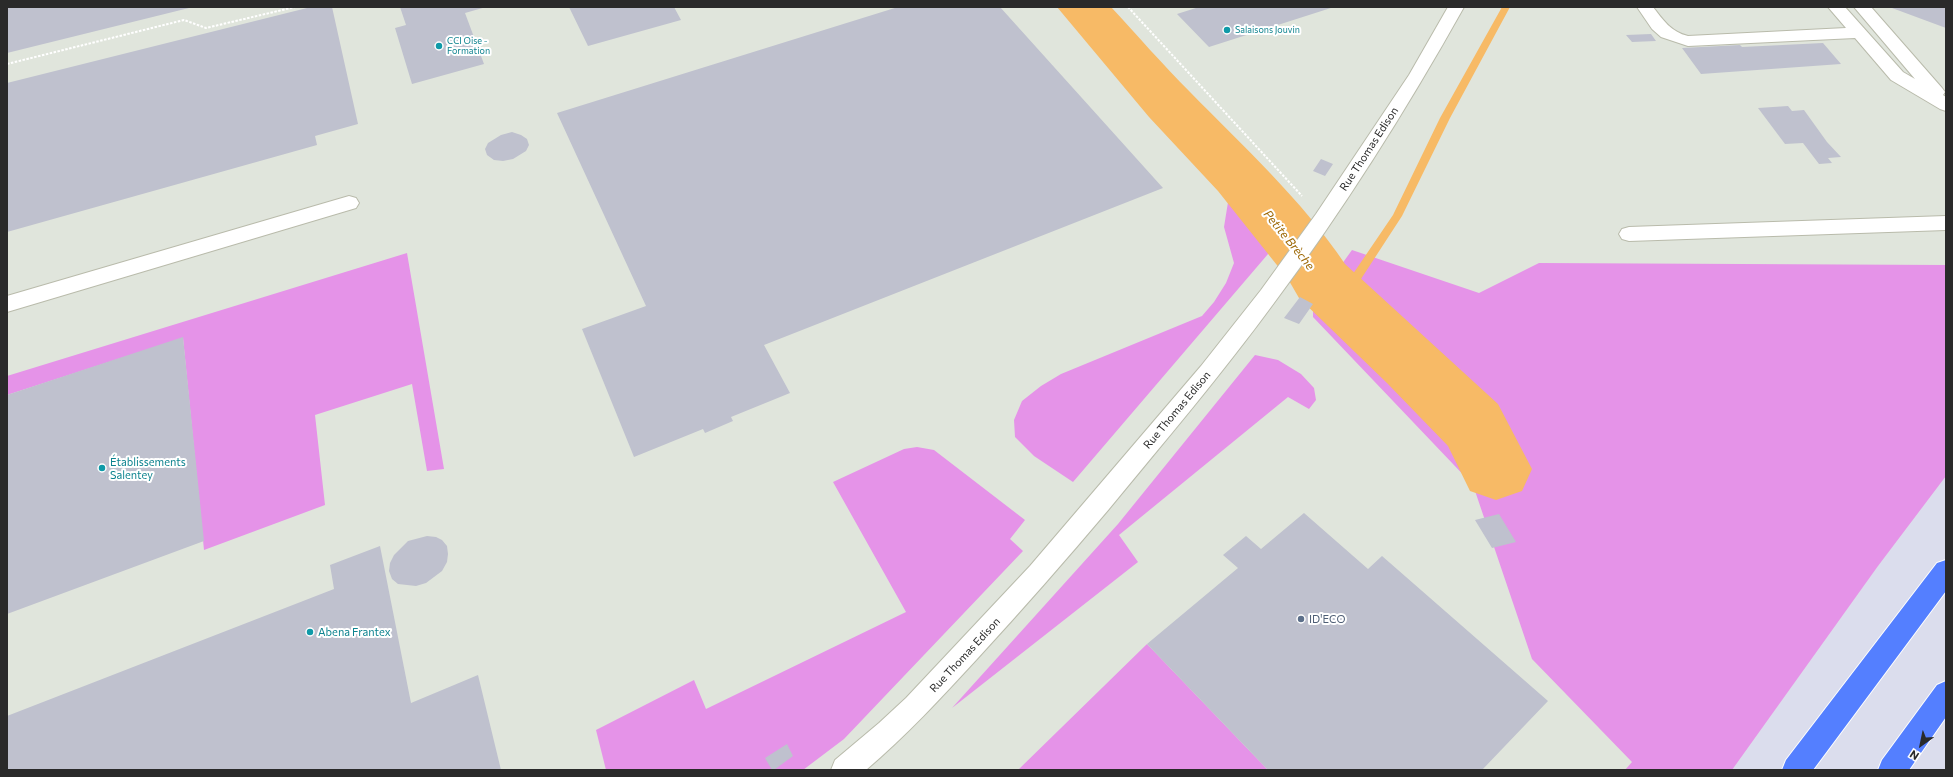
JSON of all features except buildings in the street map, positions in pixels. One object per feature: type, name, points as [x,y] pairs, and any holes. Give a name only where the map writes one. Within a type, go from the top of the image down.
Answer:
[{"type":"highway","points":[[1796,770],[1946,570]]},
{"type":"highway","points":[[1892,770],[1946,694]]},
{"type":"street","name":"Rue Thomas Edison","points":[[845,770],[914,708],[1039,574],[1205,378],[1318,225],[1417,76],[1456,7]]},
{"type":"street","points":[[1645,7],[1664,33],[1672,38],[1688,41],[1859,34]]},
{"type":"street","points":[[1836,7],[1897,76],[1946,105]]},
{"type":"street","points":[[1863,7],[1946,105]]},
{"type":"street","points":[[7,304],[349,203]]},
{"type":"street","points":[[1629,234],[1946,223]]},
{"type":"path","points":[[7,64],[184,20],[206,28],[295,7]]},
{"type":"path","points":[[1128,7],[1318,225]]},
{"type":"shaded area","points":[[7,7],[1946,7],[1946,476],[1878,566],[1732,770],[7,770]]},
{"type":"shaded area","points":[[1229,196],[1274,247],[1073,482],[1034,456],[1015,437],[1014,420],[1022,401],[1041,386],[1061,374],[1202,316],[1214,302],[1226,283],[1234,263],[1224,227]]},
{"type":"shaded area","points":[[1352,250],[1479,293],[1539,263],[1946,265],[1946,476],[1878,566],[1732,770],[1625,770],[1632,762],[1532,659],[1473,485],[1313,317],[1313,304]]},
{"type":"shaded area","points":[[407,253],[444,469],[427,471],[412,384],[315,415],[325,505],[204,550],[183,338],[7,395],[7,376]]},
{"type":"shaded area","points":[[1255,355],[1278,360],[1301,374],[1314,388],[1316,400],[1309,409],[1288,397],[1119,535],[1138,562],[952,708],[1118,524]]},
{"type":"shaded area","points":[[917,447],[934,450],[1025,520],[1010,539],[1023,551],[844,739],[803,770],[606,770],[596,730],[694,680],[706,709],[906,612],[833,482],[904,449]]},
{"type":"shaded area","points":[[1147,644],[1268,770],[1018,770]]},
{"type":"waterway","name":"Petite Brèche","points":[[1083,7],[1169,104],[1239,176],[1310,262],[1322,281],[1411,364],[1473,425],[1496,469]]},
{"type":"waterway","points":[[1342,299],[1397,216],[1445,118],[1506,7]]},
{"type":"place","name":"Salaisons Jouvin","points":[[1227,30]]},
{"type":"place","name":"CCI Oise - Formation","points":[[439,46]]},
{"type":"place","name":"Établissements Salentey","points":[[102,468]]},
{"type":"place","name":"ID'ECO","points":[[1301,619]]},
{"type":"place","name":"Abena Frantex","points":[[310,632]]}]
